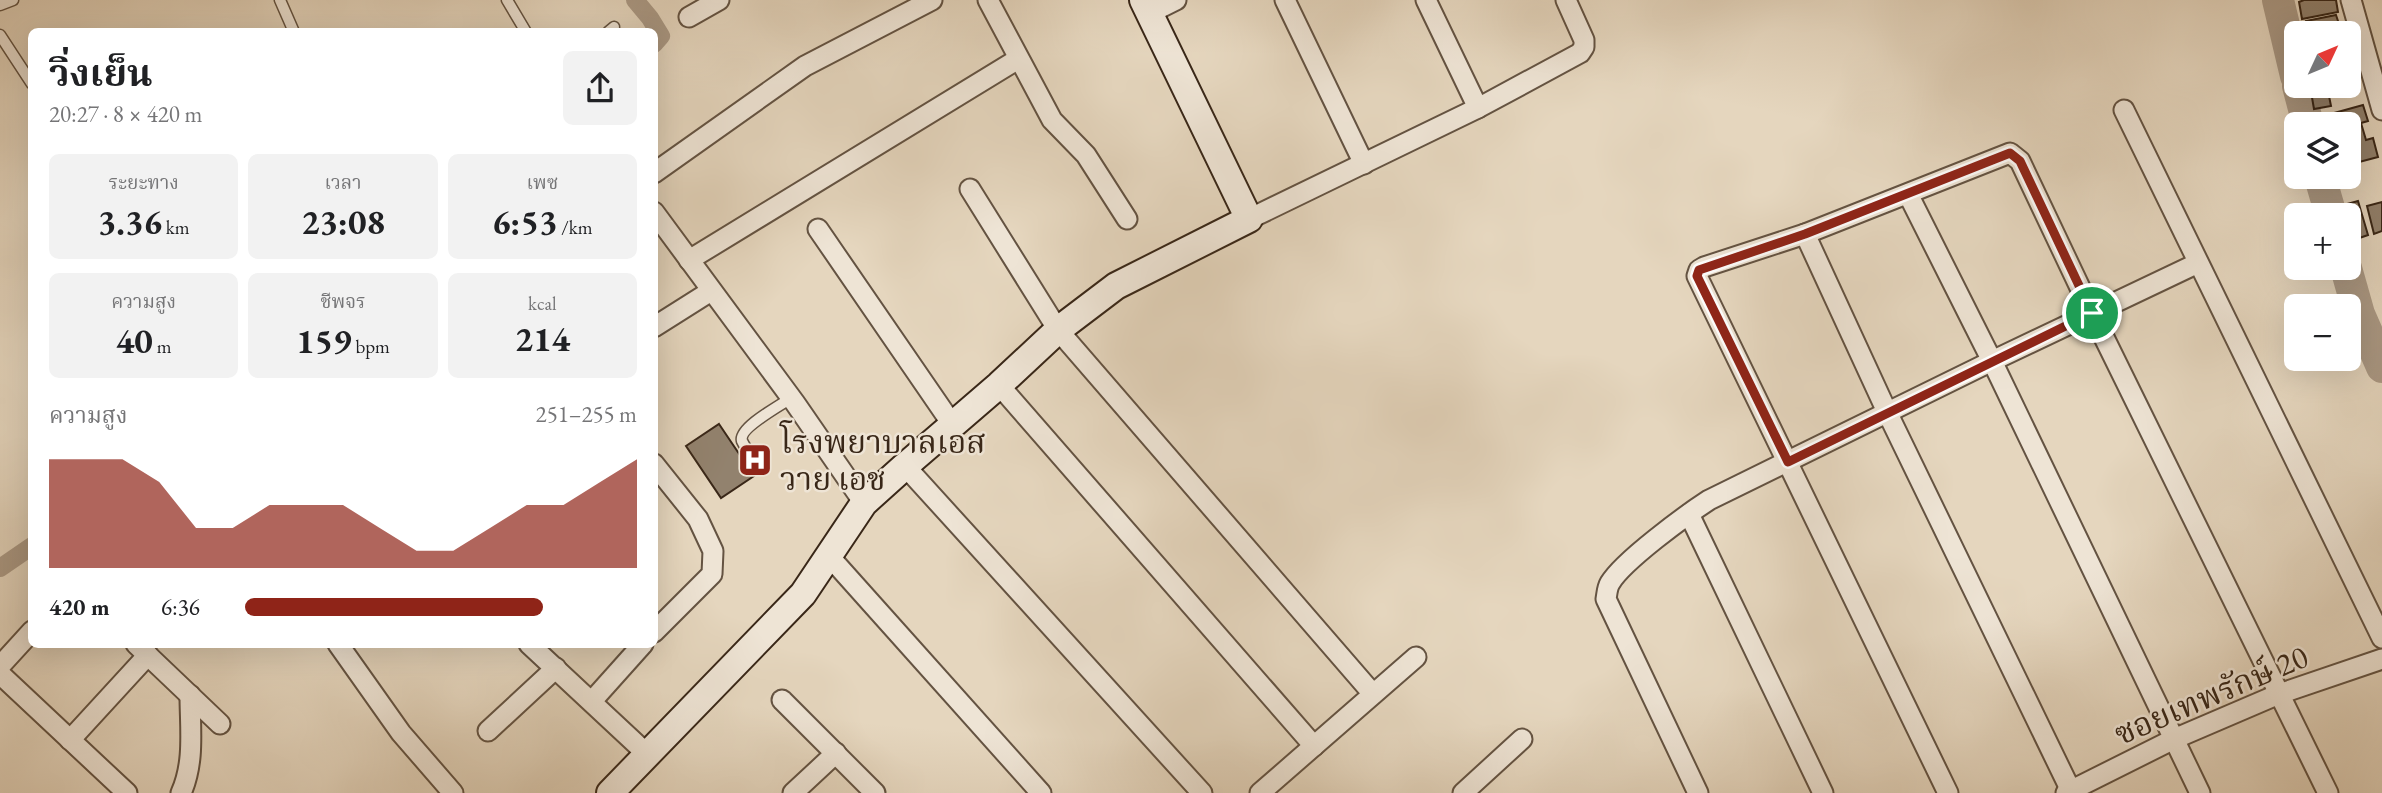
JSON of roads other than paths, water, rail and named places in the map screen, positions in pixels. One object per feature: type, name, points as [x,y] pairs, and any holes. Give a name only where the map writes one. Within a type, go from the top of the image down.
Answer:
[{"type":"street","points":[[690,17],[719,0]]},
{"type":"street","points":[[658,170],[805,66],[932,0]]},
{"type":"street","points":[[988,0],[1052,121],[1086,155],[1127,219]]},
{"type":"street","points":[[1176,0],[1147,7],[1249,219]]},
{"type":"street","points":[[1285,0],[1364,164]]},
{"type":"street","points":[[1426,0],[1478,108]]},
{"type":"street","points":[[610,793],[803,594],[864,503],[1058,330],[1116,286],[1478,108],[1580,53],[1584,40],[1566,0]]},
{"type":"street","points":[[2351,0],[2382,110]]},
{"type":"street","points":[[689,260],[1018,59]]},
{"type":"street","points":[[2124,110],[2382,638]]},
{"type":"street","points":[[1948,793],[1697,276],[1699,270],[1704,267],[1805,234],[2010,153],[2020,161],[2328,793]]},
{"type":"street","points":[[970,188],[1058,330],[1373,694]]},
{"type":"street","points":[[1908,194],[1992,361],[2200,793]]},
{"type":"street","points":[[658,217],[791,398],[864,503]]},
{"type":"street","points":[[818,229],[952,424]]},
{"type":"street","points":[[1805,234],[1888,414],[2070,792]]},
{"type":"street","points":[[1698,793],[1606,599],[1611,582],[1622,569],[1689,514],[1720,495],[2198,263]]},
{"type":"street","points":[[658,324],[711,291]]},
{"type":"street","points":[[999,385],[1314,746]]},
{"type":"street","points":[[905,466],[1202,793]]},
{"type":"street","points":[[658,469],[698,519],[713,551],[712,574],[658,626]]},
{"type":"street","points":[[1689,514],[1823,793]]},
{"type":"street","points":[[829,556],[1041,793]]},
{"type":"street","points":[[0,666],[28,635]]},
{"type":"street","points":[[341,648],[401,733],[453,793]]},
{"type":"street","points":[[534,648],[647,754]]},
{"type":"street","points":[[592,701],[639,648]]},
{"type":"street","points":[[70,740],[142,649],[220,724]]},
{"type":"street","points":[[1260,793],[1416,657]]},
{"type":"street","name":"ซอยเทพรักษ์ 20","points":[[2070,792],[2174,739],[2279,694],[2382,659]]},
{"type":"street","points":[[488,731],[556,668]]},
{"type":"street","points":[[0,674],[127,793]]},
{"type":"street","points":[[181,793],[191,755],[190,695]]},
{"type":"street","points":[[782,701],[875,793]]},
{"type":"street","points":[[1463,793],[1522,739]]},
{"type":"street","points":[[793,793],[836,753]]},
{"type":"lane","points":[[0,5],[13,0]]},
{"type":"lane","points":[[280,0],[292,28]]},
{"type":"lane","points":[[507,0],[524,28]]},
{"type":"lane","points":[[0,35],[28,78]]},
{"type":"lane","points":[[761,469],[742,440],[742,434],[791,398]]},
{"type":"waterway","points":[[635,0],[656,28]]},
{"type":"waterway","points":[[2278,0],[2284,25]]},
{"type":"waterway","points":[[658,31],[661,36],[658,39]]},
{"type":"waterway","points":[[2301,98],[2305,112]]},
{"type":"waterway","points":[[2323,189],[2328,203]]},
{"type":"waterway","points":[[2349,280],[2359,314],[2382,367]]},
{"type":"waterway","points":[[0,568],[28,549]]},
{"type":"place","name":"โรงพยาบาลเอส วาย เอช","points":[[755,460]]}]
